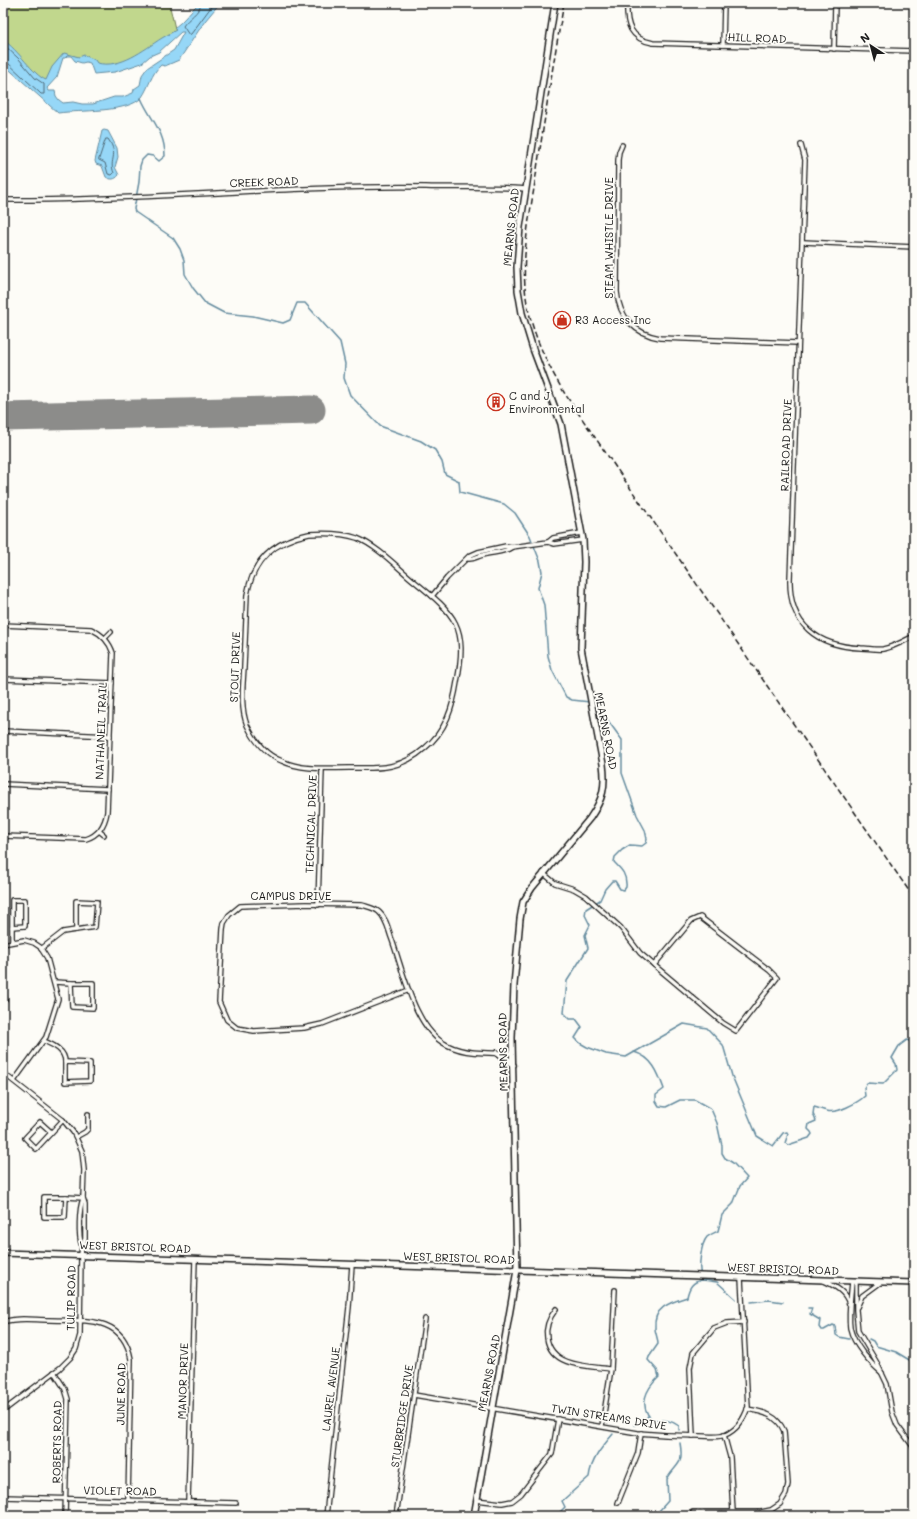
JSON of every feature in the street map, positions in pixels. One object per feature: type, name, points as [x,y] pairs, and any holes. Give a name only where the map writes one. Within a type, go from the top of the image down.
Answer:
[{"type":"street","name":"MEARNS ROAD","points":[[474,1516],[517,1270],[512,1053],[514,985],[521,910],[527,895],[590,818],[602,798],[604,781],[604,772],[589,698],[581,648],[584,562],[583,540],[561,424],[527,332],[520,301],[516,260],[525,189],[555,3]]},
{"type":"street","name":"HILL ROAD","points":[[627,3],[627,16],[630,27],[643,41],[653,43],[914,51]]},
{"type":"street","points":[[723,45],[724,3]]},
{"type":"street","points":[[834,49],[835,3]]},
{"type":"street","name":"STEAM WHISTLE DRIVE","points":[[622,145],[618,160],[616,284],[618,302],[624,315],[630,322],[644,334],[660,338],[798,343]]},
{"type":"street","name":"RAILROAD DRIVE","points":[[800,145],[805,160],[790,590],[794,605],[802,622],[820,639],[836,646],[882,649],[897,645],[914,636]]},
{"type":"street","name":"CREEK ROAD","points":[[3,200],[58,200],[364,187],[525,189]]},
{"type":"street","points":[[803,242],[914,247]]},
{"type":"street","points":[[432,596],[447,578],[473,554],[489,548],[538,544],[548,542],[553,538],[581,533]]},
{"type":"street","name":"STOUT DRIVE","points":[[317,534],[343,535],[356,538],[368,544],[432,596],[449,613],[455,623],[462,647],[461,663],[449,715],[443,727],[425,748],[416,755],[393,765],[377,768],[322,768],[296,766],[281,761],[273,757],[256,740],[245,719],[243,704],[247,595],[250,580],[256,567],[269,552],[283,542],[293,538],[317,534]]},
{"type":"street","points":[[548,542],[554,544],[583,540]]},
{"type":"street","points":[[3,625],[87,628],[97,632],[105,638],[111,632]]},
{"type":"street","name":"NATHANEIL TRAIL","points":[[99,831],[104,824],[106,816],[113,653],[105,638]]},
{"type":"street","points":[[3,679],[112,683]]},
{"type":"street","points":[[3,731],[110,736]]},
{"type":"street","name":"TECHNICAL DRIVE","points":[[318,905],[322,768]]},
{"type":"street","points":[[3,784],[108,789]]},
{"type":"street","points":[[3,836],[86,839],[99,831],[104,835]]},
{"type":"street","points":[[543,874],[555,883],[574,889],[586,896],[622,928],[640,953],[654,965],[723,1023],[736,1031],[777,978],[769,970],[700,918],[691,921],[654,965]]},
{"type":"street","points":[[12,927],[25,926],[25,900],[12,900],[12,927],[12,941]]},
{"type":"street","points":[[42,949],[63,932],[76,930],[95,927],[97,902],[76,901],[76,930]]},
{"type":"street","name":"CAMPUS DRIVE","points":[[409,990],[322,1024],[304,1028],[254,1031],[237,1028],[227,1020],[219,1002],[224,923],[229,915],[240,906],[362,906],[379,912],[384,919],[409,990],[416,1010],[423,1024],[434,1036],[446,1045],[461,1051],[512,1053]]},
{"type":"street","points":[[3,944],[12,941],[28,940],[42,949],[48,958],[57,1002],[44,1041],[14,1081]]},
{"type":"street","points":[[54,982],[71,982],[93,983],[93,1008],[72,1007],[71,982]]},
{"type":"street","points":[[3,990],[5,1000],[3,1000]]},
{"type":"street","points":[[44,1041],[61,1051],[65,1057],[65,1062],[65,1082],[90,1081],[90,1063],[65,1062]]},
{"type":"street","points":[[497,1053],[513,1065]]},
{"type":"street","name":"TULIP ROAD","points":[[3,1073],[63,1120],[76,1137],[83,1159],[83,1198],[80,1204],[80,1241],[82,1246],[79,1340],[73,1354],[65,1363],[3,1411]]},
{"type":"street","points":[[76,1137],[88,1129],[88,1114]]},
{"type":"street","points":[[51,1132],[40,1122],[25,1138],[36,1149],[63,1120]]},
{"type":"street","points":[[66,1197],[64,1217],[44,1217],[44,1197],[66,1197],[83,1198]]},
{"type":"street","name":"WEST BRISTOL ROAD","points":[[3,1253],[914,1283]]},
{"type":"street","name":"MANOR DRIVE","points":[[188,1502],[195,1260]]},
{"type":"street","name":"LAUREL AVENUE","points":[[326,1516],[349,1314],[352,1265]]},
{"type":"street","points":[[733,1512],[730,1457],[724,1435],[733,1430],[739,1424],[747,1409],[741,1278]]},
{"type":"street","points":[[823,1280],[841,1290],[848,1299],[850,1307]]},
{"type":"street","points":[[854,1281],[850,1307],[850,1324],[853,1336],[872,1365],[883,1374]]},
{"type":"street","points":[[854,1281],[858,1331],[883,1374],[889,1390],[893,1417],[914,1448]]},
{"type":"street","points":[[856,1310],[862,1296],[881,1282]]},
{"type":"street","points":[[602,1426],[611,1369],[615,1290]]},
{"type":"street","points":[[556,1309],[550,1317],[547,1328],[547,1342],[552,1352],[569,1363],[611,1369]]},
{"type":"street","name":"STURBRIDGE DRIVE","points":[[396,1516],[425,1319]]},
{"type":"street","name":"JUNE ROAD","points":[[3,1322],[22,1320],[97,1322],[113,1329],[121,1337],[130,1354],[131,1364],[128,1500]]},
{"type":"street","points":[[693,1436],[690,1368],[691,1358],[714,1328],[727,1323],[744,1322]]},
{"type":"street","name":"ROBERTS ROAD","points":[[54,1372],[65,1389],[68,1399],[65,1516]]},
{"type":"street","name":"TWIN STREAMS DRIVE","points":[[414,1395],[641,1433],[714,1437],[724,1435]]},
{"type":"street","points":[[693,1512],[761,1512],[771,1510],[780,1504],[787,1490],[785,1435],[778,1421],[769,1414],[747,1409]]},
{"type":"street","points":[[476,1500],[502,1504],[512,1501],[521,1494],[552,1454],[558,1419]]},
{"type":"street","points":[[618,1503],[638,1452],[641,1433]]},
{"type":"street","name":"VIOLET ROAD","points":[[3,1497],[236,1503]]},
{"type":"green space","points":[[3,3],[169,3],[176,33],[140,58],[104,68],[86,59],[65,54],[46,82],[3,52]]},
{"type":"water","points":[[199,3],[220,3],[205,21],[179,60],[165,66],[161,65],[155,72],[142,97],[136,102],[126,106],[103,110],[58,113],[3,64],[3,40],[14,49],[36,73],[46,80],[52,67],[64,53],[79,57],[84,55],[95,60],[97,63],[106,64],[123,61],[176,30],[174,28]],"holes":[[[181,32],[184,32],[174,50],[147,68],[142,75],[140,85],[134,89],[133,93],[123,97],[114,97],[93,104],[73,102],[63,103],[56,96],[55,91],[49,91],[47,88],[57,77],[63,58],[67,56],[71,56],[75,61],[90,63],[94,74],[115,72],[142,63],[150,56],[159,52]]]},
{"type":"water","points":[[102,131],[108,131],[117,148],[118,157],[115,167],[119,175],[113,179],[106,177],[102,166],[96,164],[95,161]]},
{"type":"waterway","points":[[141,98],[163,139],[165,156],[159,161],[153,156],[147,155],[142,160],[134,209],[135,212],[173,238],[180,249],[184,260],[185,274],[193,288],[205,303],[224,313],[253,316],[283,323],[290,320],[297,303],[305,303],[340,342],[345,364],[344,378],[350,395],[380,426],[421,441],[435,450],[442,462],[445,474],[459,481],[460,492],[504,504],[515,513],[530,536],[540,561],[542,572],[538,588],[544,605],[548,656],[552,670],[566,697],[572,700],[590,702]]},
{"type":"waterway","points":[[593,703],[596,704],[622,740],[622,773],[637,815],[645,830],[647,839],[646,843],[642,846],[630,845],[615,857],[614,862],[622,870],[626,879],[626,887],[624,890],[620,889],[615,881],[612,881],[605,889],[600,900],[586,909],[585,915],[590,925],[585,935],[588,948],[567,981],[564,1013],[570,1019],[576,1019],[582,1027],[575,1038],[587,1047],[606,1054],[626,1057],[684,1024],[707,1028],[723,1045],[732,1076],[757,1136],[773,1146],[783,1133],[787,1132],[788,1134],[785,1143],[788,1145],[809,1138],[812,1134],[808,1129],[809,1124],[816,1121],[813,1114],[814,1107],[825,1111],[836,1111],[852,1105],[865,1096],[864,1088],[867,1083],[883,1084],[897,1070],[896,1064],[892,1058],[899,1046],[907,1040],[914,1043]]},
{"type":"waterway","points":[[634,1052],[640,1054],[654,1066],[664,1089],[656,1095],[656,1101],[659,1106],[666,1107],[680,1100],[695,1100],[711,1109],[717,1123],[722,1153],[725,1158],[733,1163],[747,1178],[740,1186],[733,1204],[722,1215],[718,1231],[708,1236],[705,1240],[701,1256],[701,1275]]},
{"type":"waterway","points":[[702,1278],[703,1280],[717,1282],[736,1299]]},
{"type":"waterway","points":[[679,1430],[679,1426],[672,1422],[666,1420],[652,1420],[645,1409],[645,1397],[647,1392],[659,1377],[657,1370],[648,1360],[658,1344],[655,1321],[660,1310],[669,1303],[687,1297],[694,1283],[703,1280]]},
{"type":"waterway","points":[[751,1302],[769,1300],[783,1302]]},
{"type":"waterway","points":[[808,1308],[812,1308],[810,1314],[820,1320],[819,1327],[821,1330],[833,1325],[835,1326],[836,1335],[849,1339]]},
{"type":"waterway","points":[[869,1339],[873,1341],[876,1346],[896,1352],[911,1361],[914,1361]]},
{"type":"waterway","points":[[634,1425],[644,1421],[648,1416]]},
{"type":"waterway","points":[[556,1516],[565,1507],[562,1501],[589,1477],[595,1459],[613,1434]]},
{"type":"waterway","points":[[657,1516],[659,1511],[668,1501],[667,1479],[679,1463],[681,1456],[680,1443]]},
{"type":"runway","points":[[3,417],[311,410]]},
{"type":"railway","points":[[564,3],[526,239],[524,268],[526,297],[528,310],[536,335],[546,359],[565,394],[914,898]]},
{"type":"place","name":"R3 Access Inc","points":[[562,320]]},
{"type":"place","name":"C and J Environmental","points":[[496,402]]}]
